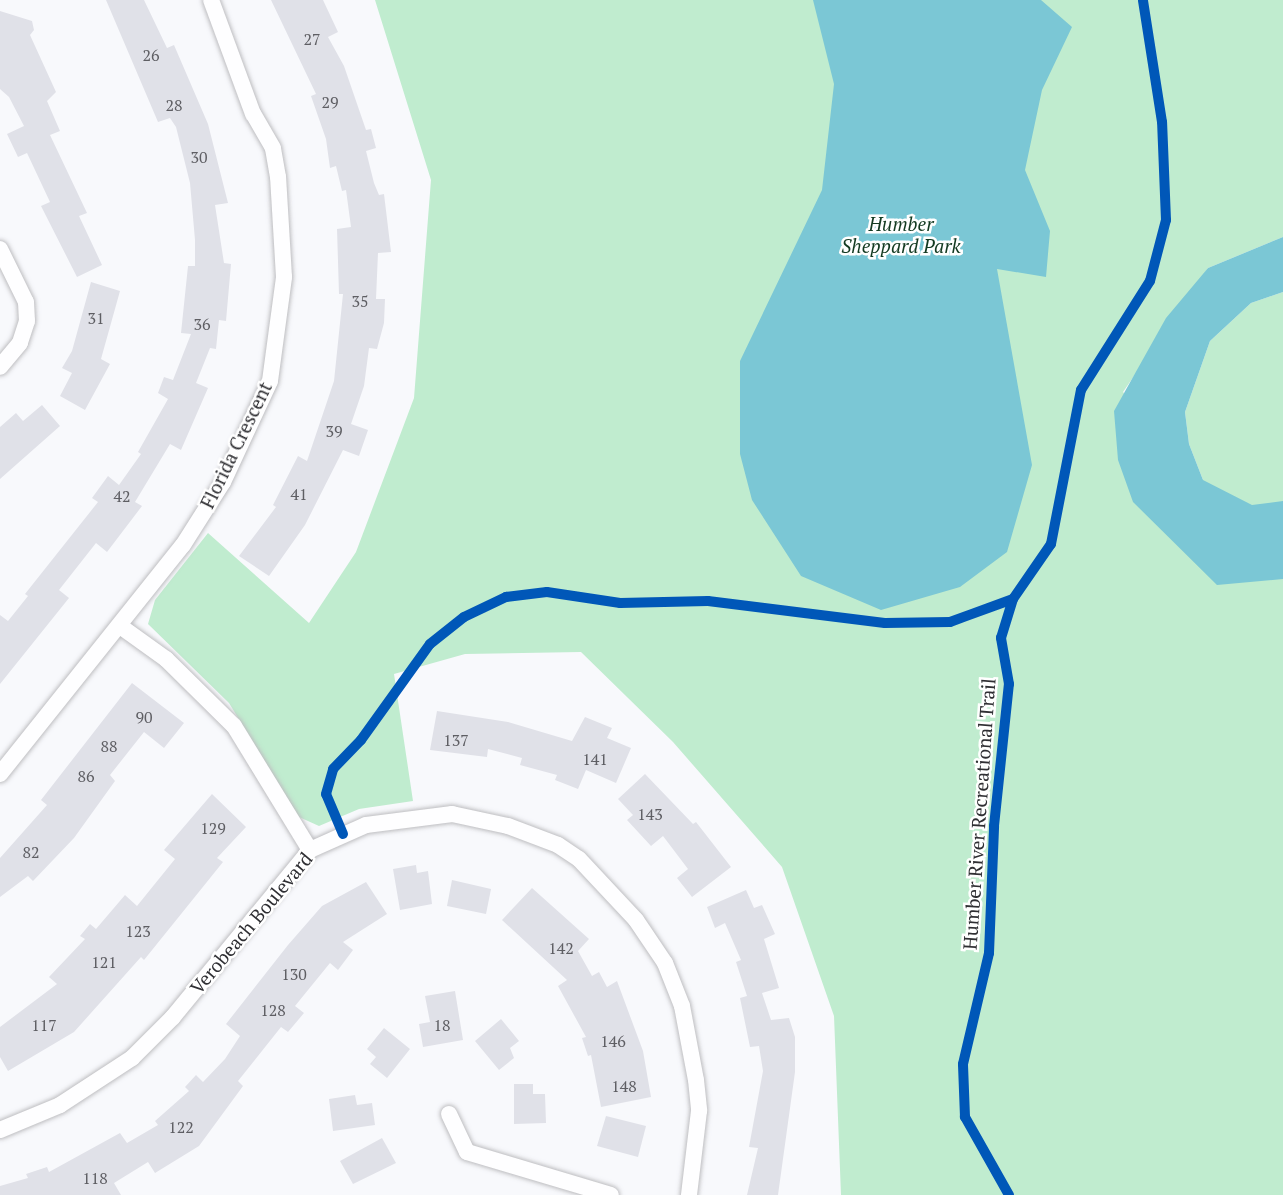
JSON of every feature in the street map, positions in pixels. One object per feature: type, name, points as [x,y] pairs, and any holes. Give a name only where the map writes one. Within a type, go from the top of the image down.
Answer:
[{"type":"street","name":"Florida Crescent","points":[[0,774],[183,545],[223,482],[270,381],[278,343],[284,242],[273,148],[253,114],[211,0]]},
{"type":"street","points":[[0,249],[26,303],[27,321],[20,343],[0,367]]},
{"type":"street","points":[[120,626],[166,659],[234,726],[310,850]]},
{"type":"street","name":"Verobeach Boulevard","points":[[0,1130],[60,1105],[132,1058],[173,1017],[310,850],[366,825],[452,814],[508,827],[558,845],[579,859],[650,941],[665,963],[682,1006],[699,1111],[689,1195]]},
{"type":"street","points":[[449,1114],[467,1152],[611,1195]]},
{"type":"green space","name":"Humber Sheppard Park","points":[[375,0],[1283,0],[1283,237],[1208,268],[1123,392],[1203,480],[1189,444],[1185,412],[1210,341],[1251,303],[1283,292],[1283,1195],[841,1195],[834,1016],[782,867],[673,742],[581,652],[465,654],[394,674],[413,801],[359,809],[319,826],[299,817],[229,703],[148,624],[155,600],[208,533],[309,623],[356,552],[414,398],[431,180]]},
{"type":"water","points":[[813,0],[1041,0],[1072,27],[1042,90],[1025,170],[1050,231],[1046,277],[997,269],[1032,465],[1007,552],[960,587],[881,610],[801,576],[752,500],[740,454],[740,361],[822,190],[834,84]]},
{"type":"water","points":[[1283,237],[1283,292],[1251,303],[1210,341],[1185,412],[1189,444],[1203,480],[1252,505],[1283,501],[1283,579],[1217,585],[1133,502],[1118,460],[1114,411],[1166,318],[1208,268]]},
{"type":"building","points":[[106,0],[144,0],[167,48],[174,45],[208,124],[228,203],[215,205],[224,263],[231,264],[226,321],[219,320],[216,349],[210,348],[196,383],[208,388],[181,450],[170,444],[135,502],[142,506],[107,552],[96,543],[59,590],[69,598],[0,684],[0,615],[8,621],[28,596],[25,594],[98,502],[92,498],[108,476],[119,485],[141,454],[138,452],[168,399],[158,393],[164,377],[173,380],[191,334],[181,333],[188,266],[195,266],[195,240],[190,183],[176,127],[170,118],[158,122]]},
{"type":"building","points":[[271,0],[323,0],[338,32],[328,37],[344,66],[366,130],[371,129],[376,148],[366,151],[379,195],[384,194],[391,252],[378,253],[376,299],[385,299],[384,323],[377,349],[369,348],[364,386],[351,424],[368,430],[359,456],[343,450],[305,525],[269,576],[239,556],[276,507],[273,505],[298,456],[307,461],[334,381],[343,294],[339,294],[337,229],[351,227],[346,190],[342,191],[336,166],[330,168],[326,139],[311,96],[316,94]]},
{"type":"building","points":[[0,11],[32,21],[34,30],[30,35],[56,92],[47,101],[60,131],[50,135],[87,213],[79,216],[102,265],[77,277],[41,206],[50,202],[27,153],[18,157],[7,134],[24,126],[9,97],[0,89]]},
{"type":"building","points":[[91,282],[120,291],[101,359],[110,364],[85,410],[60,396],[72,373],[62,368],[72,351]]},
{"type":"building","points":[[42,405],[60,426],[0,479],[0,427],[16,413],[23,421]]},
{"type":"building","points":[[132,683],[184,723],[164,748],[144,732],[110,775],[115,781],[74,838],[33,881],[28,876],[0,897],[0,858],[47,805],[41,800]]},
{"type":"building","points":[[437,711],[508,722],[572,741],[585,717],[612,728],[607,738],[631,748],[616,783],[586,770],[578,789],[555,780],[557,775],[520,765],[522,758],[488,749],[487,757],[430,750]]},
{"type":"building","points":[[645,774],[693,824],[696,822],[731,867],[692,897],[677,878],[688,869],[663,836],[651,846],[627,820],[633,815],[618,799]]},
{"type":"building","points":[[212,794],[246,827],[217,858],[223,862],[144,960],[141,957],[74,1032],[8,1071],[0,1057],[0,1027],[57,984],[49,977],[85,939],[80,936],[90,924],[96,929],[125,895],[137,906],[175,859],[164,850]]},
{"type":"building","points":[[416,865],[417,873],[428,871],[432,904],[400,910],[393,869]]},
{"type":"building","points":[[452,880],[491,889],[486,914],[447,906]]},
{"type":"building","points":[[366,882],[387,914],[343,942],[353,950],[338,970],[330,963],[295,1006],[304,1013],[288,1032],[281,1027],[238,1081],[243,1086],[199,1146],[155,1173],[148,1162],[114,1183],[121,1195],[0,1195],[0,1186],[28,1178],[26,1174],[47,1167],[49,1172],[120,1133],[127,1143],[158,1125],[155,1121],[189,1091],[185,1087],[196,1075],[203,1082],[225,1059],[240,1036],[226,1024],[288,945],[322,906]]},
{"type":"building","points":[[532,888],[589,939],[578,951],[592,976],[599,972],[607,987],[617,981],[643,1051],[651,1097],[601,1107],[591,1055],[588,1056],[582,1038],[586,1037],[558,986],[567,980],[502,920]]},
{"type":"building","points":[[746,890],[754,908],[762,905],[775,934],[764,939],[779,988],[762,993],[771,1020],[789,1018],[795,1037],[795,1072],[778,1195],[747,1195],[758,1148],[749,1147],[763,1071],[759,1046],[750,1047],[740,998],[747,996],[736,962],[741,960],[725,923],[715,928],[707,907]]},
{"type":"building","points":[[455,991],[463,1040],[423,1047],[419,1024],[430,1022],[425,996]]},
{"type":"building","points":[[501,1019],[519,1041],[510,1048],[514,1058],[499,1070],[475,1041]]},
{"type":"building","points":[[384,1028],[410,1049],[387,1078],[370,1064],[376,1057],[367,1049]]},
{"type":"building","points":[[514,1084],[533,1084],[533,1094],[545,1094],[546,1123],[514,1124]]},
{"type":"building","points":[[355,1095],[357,1105],[372,1103],[375,1125],[333,1131],[329,1099]]},
{"type":"building","points":[[606,1116],[646,1126],[638,1157],[597,1146]]},
{"type":"building","points":[[382,1138],[396,1163],[353,1184],[340,1161]]},
{"type":"cycle path","name":"Humber River Recreational Trail","points":[[1009,1195],[965,1117],[963,1064],[989,953],[994,826],[1009,684],[1001,638],[1013,599],[1051,544],[1081,390],[1150,281],[1166,220],[1162,122],[1143,0]]},
{"type":"cycle path","points":[[343,834],[326,794],[333,769],[361,740],[430,644],[464,617],[506,597],[547,592],[620,603],[708,601],[885,623],[950,622],[1013,599]]}]
